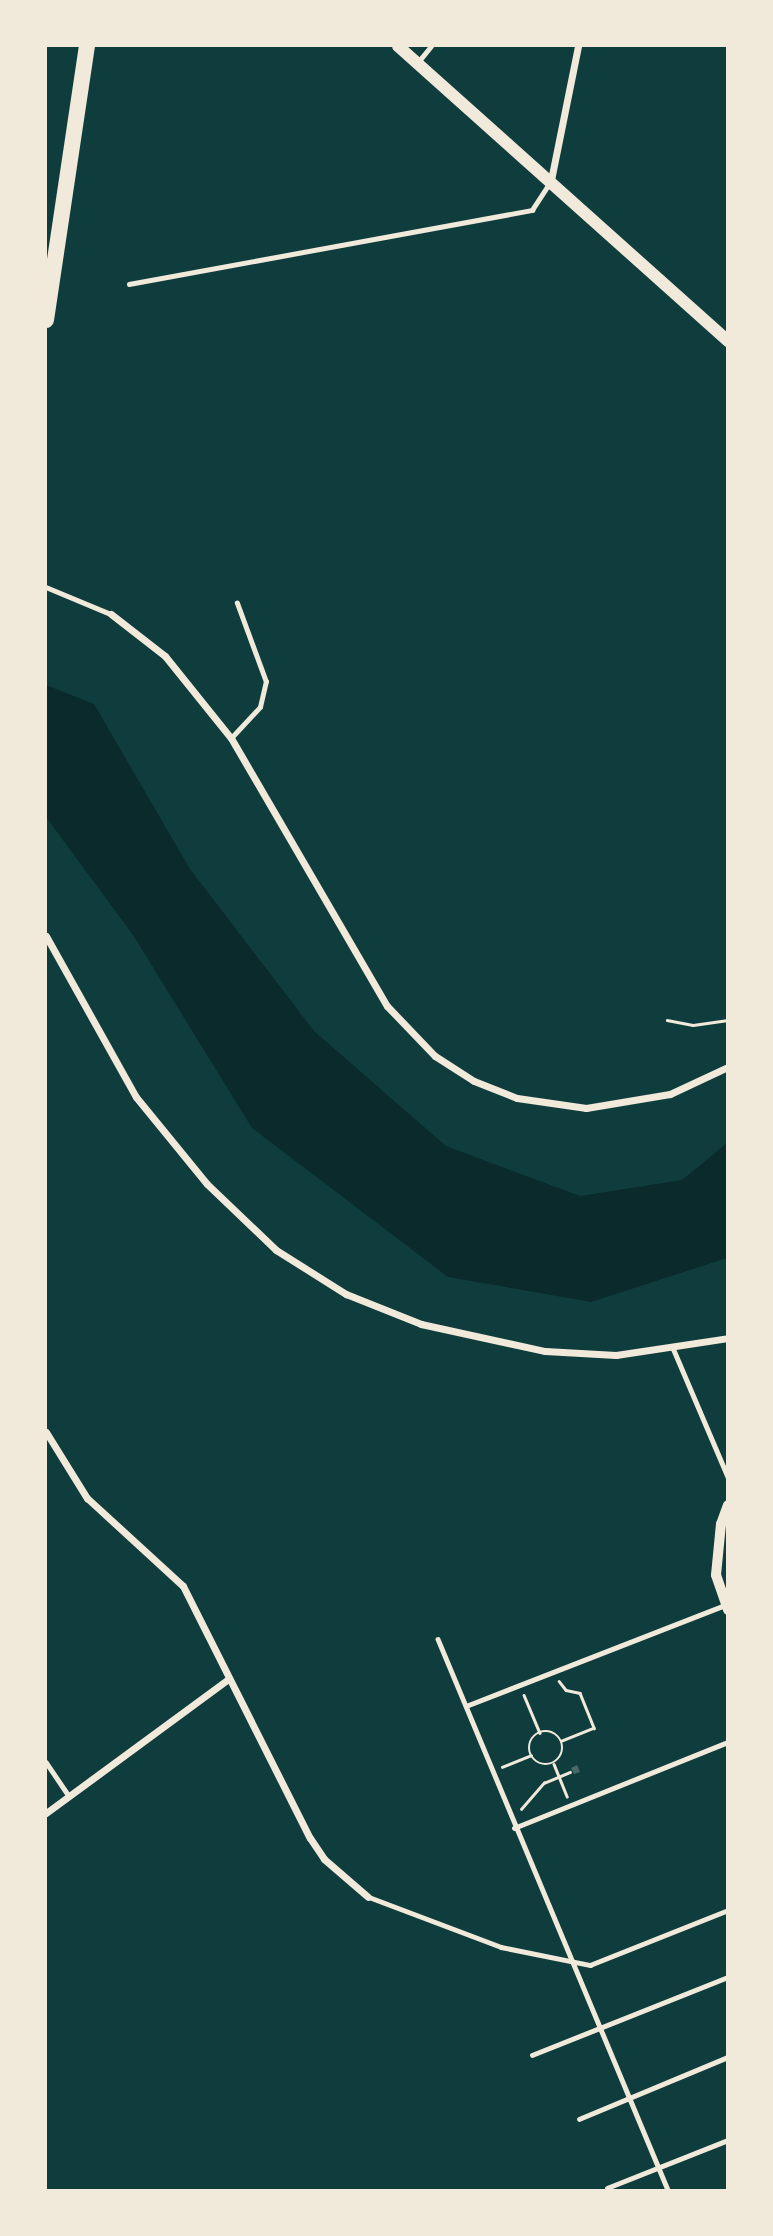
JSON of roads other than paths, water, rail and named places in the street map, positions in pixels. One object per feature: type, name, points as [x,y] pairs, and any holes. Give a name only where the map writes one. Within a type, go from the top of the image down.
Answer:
[{"type":"highway","points":[[46,320],[87,46]]},
{"type":"main road","points":[[398,46],[551,180],[727,341]]},
{"type":"street","points":[[551,180],[578,46]]},
{"type":"street","points":[[111,614],[165,656],[231,738],[387,1006],[417,1041],[454,1070],[517,1098],[586,1108],[670,1094],[727,1068]]},
{"type":"street","points":[[46,936],[136,1097],[216,1194],[276,1250],[346,1294],[456,1334],[577,1354],[673,1348],[727,1338]]},
{"type":"street","points":[[46,1432],[87,1499],[183,1586],[227,1680],[310,1838],[339,1873],[369,1896]]},
{"type":"street","points":[[726,1607],[716,1563],[727,1505]]},
{"type":"street","points":[[46,1813],[227,1680]]},
{"type":"lane","points":[[418,62],[431,46]]},
{"type":"lane","points":[[129,284],[532,210],[551,180]]},
{"type":"lane","points":[[46,587],[111,614]]},
{"type":"lane","points":[[231,738],[260,707],[266,682],[237,603]]},
{"type":"lane","points":[[673,1348],[727,1477]]},
{"type":"lane","points":[[466,1706],[726,1607]]},
{"type":"lane","points":[[438,1639],[569,1962],[668,2190]]},
{"type":"lane","points":[[514,1828],[727,1742]]},
{"type":"lane","points":[[46,1762],[69,1796]]},
{"type":"lane","points":[[369,1896],[500,1947],[590,1965],[727,1910]]},
{"type":"lane","points":[[532,2055],[727,1977]]},
{"type":"lane","points":[[579,2119],[727,2057]]},
{"type":"lane","points":[[607,2188],[727,2140]]},
{"type":"water","points":[[46,685],[94,704],[190,869],[314,1031],[446,1146],[580,1196],[682,1180],[727,1143],[727,1258],[591,1302],[448,1277],[252,1128],[133,935],[46,817]]}]
